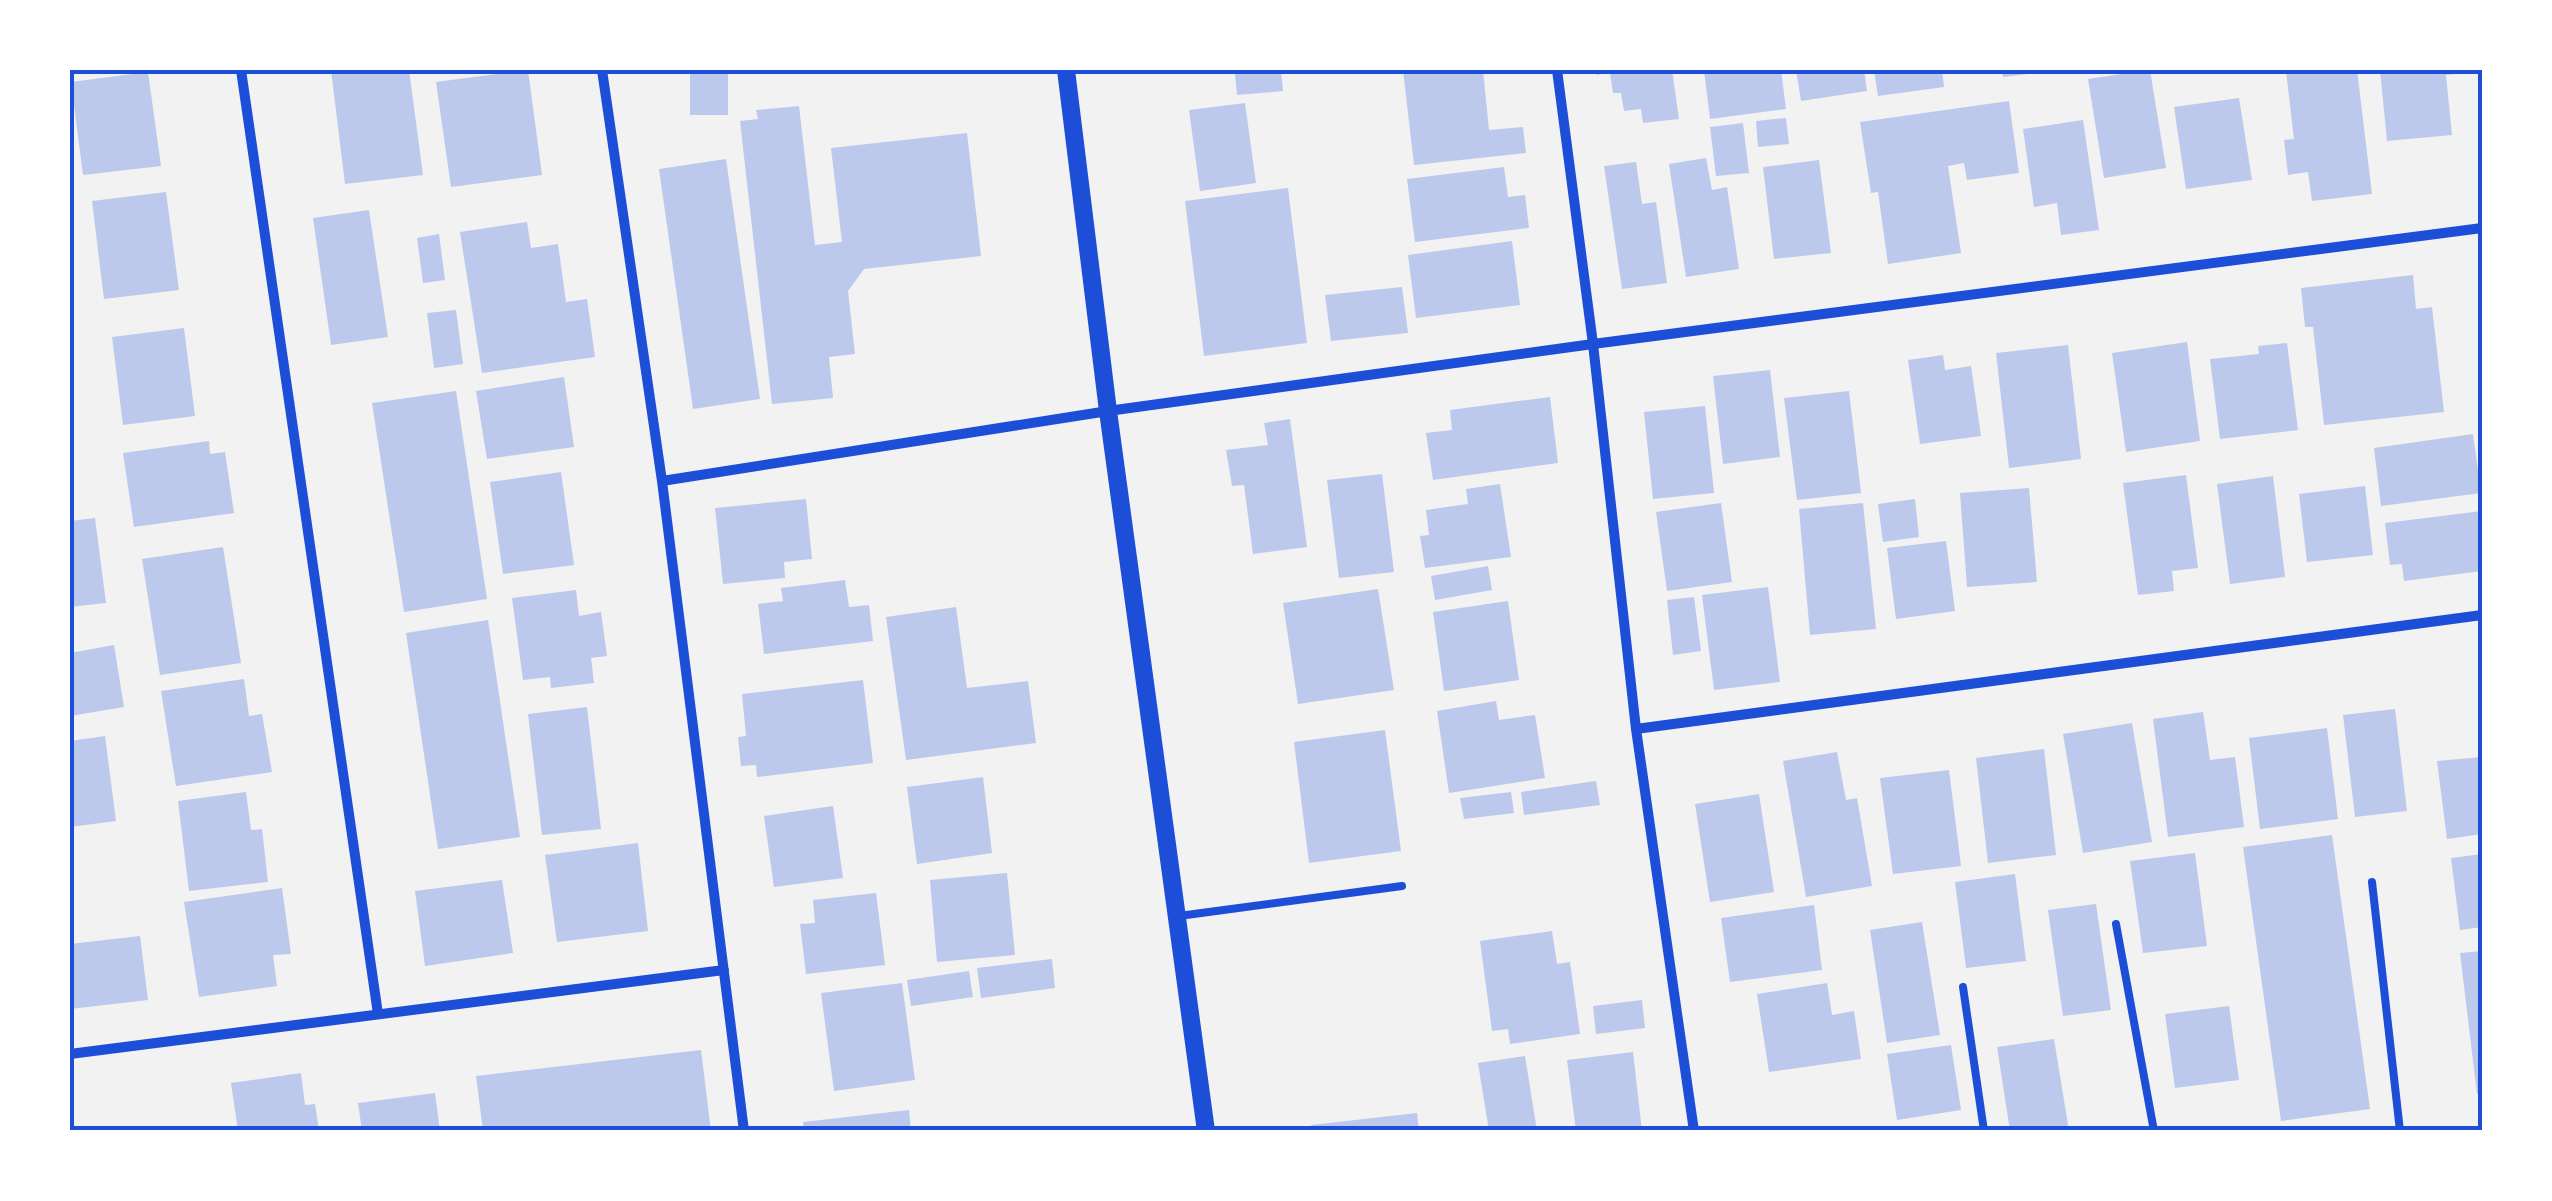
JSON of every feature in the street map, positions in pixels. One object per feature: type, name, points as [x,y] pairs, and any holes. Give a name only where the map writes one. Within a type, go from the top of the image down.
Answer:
[{"type":"street","points":[[241,70],[378,1014]]},
{"type":"street","points":[[602,70],[662,481],[744,1131]]},
{"type":"street","points":[[1066,70],[1206,1131]]},
{"type":"street","points":[[1557,70],[1593,344],[1636,729],[1694,1131]]},
{"type":"street","points":[[662,481],[1108,411],[2482,228]]},
{"type":"street","points":[[1636,729],[2482,616]]},
{"type":"street","points":[[70,1054],[724,970]]},
{"type":"lane","points":[[2372,882],[2400,1131]]},
{"type":"lane","points":[[1176,917],[1402,886]]},
{"type":"lane","points":[[2116,924],[2154,1131]]},
{"type":"lane","points":[[1964,987],[1984,1131]]},
{"type":"building","points":[[331,70],[409,70],[423,175],[345,184]]},
{"type":"building","points":[[528,70],[542,175],[451,187],[436,82]]},
{"type":"building","points":[[690,70],[728,70],[728,115],[690,115]]},
{"type":"building","points":[[1281,70],[1283,91],[1237,95],[1235,74]]},
{"type":"building","points":[[1403,70],[1483,70],[1489,130],[1523,127],[1526,153],[1414,165]]},
{"type":"building","points":[[1596,70],[1672,70],[1679,119],[1643,123],[1641,109],[1624,111],[1621,93],[1613,93],[1610,73],[1596,75]]},
{"type":"building","points":[[1704,70],[1781,70],[1786,109],[1710,119]]},
{"type":"building","points":[[1796,70],[1864,70],[1867,91],[1801,101]]},
{"type":"building","points":[[1874,70],[1942,70],[1944,87],[1878,96]]},
{"type":"building","points":[[2002,70],[2043,70],[2044,72],[2003,77]]},
{"type":"building","points":[[2150,70],[2166,168],[2104,178],[2088,79]]},
{"type":"building","points":[[2357,70],[2372,194],[2312,201],[2308,172],[2288,175],[2284,140],[2294,139],[2286,71]]},
{"type":"building","points":[[2380,70],[2456,70],[2457,74],[2446,75],[2452,135],[2387,141]]},
{"type":"building","points":[[148,72],[161,166],[83,175],[71,82]]},
{"type":"building","points":[[2239,98],[2252,180],[2186,189],[2174,107]]},
{"type":"building","points":[[2009,101],[2019,173],[1967,180],[1964,163],[1948,166],[1961,253],[1888,264],[1878,192],[1871,193],[1860,122]]},
{"type":"building","points":[[1245,103],[1256,183],[1200,191],[1189,110]]},
{"type":"building","points":[[799,106],[815,245],[842,242],[831,148],[967,133],[981,256],[864,269],[848,291],[855,354],[829,357],[833,398],[772,404],[740,121],[758,119],[756,110]]},
{"type":"building","points":[[1786,118],[1789,144],[1758,147],[1756,121]]},
{"type":"building","points":[[2083,120],[2099,230],[2061,235],[2057,203],[2034,207],[2023,129]]},
{"type":"building","points":[[1743,123],[1749,173],[1716,176],[1710,127]]},
{"type":"building","points":[[1706,158],[1712,190],[1727,187],[1739,269],[1686,277],[1669,164]]},
{"type":"building","points":[[726,159],[760,399],[693,409],[659,169]]},
{"type":"building","points":[[1819,160],[1831,253],[1774,259],[1763,167]]},
{"type":"building","points":[[1636,162],[1642,204],[1656,202],[1667,283],[1622,289],[1604,166]]},
{"type":"building","points":[[1504,167],[1508,197],[1525,195],[1529,228],[1415,242],[1407,179]]},
{"type":"building","points":[[1288,188],[1307,343],[1204,356],[1185,201]]},
{"type":"building","points":[[166,192],[179,290],[104,299],[92,201]]},
{"type":"building","points":[[369,210],[388,337],[331,345],[313,218]]},
{"type":"building","points":[[527,222],[531,248],[558,244],[566,302],[587,299],[595,357],[482,373],[460,232]]},
{"type":"building","points":[[439,234],[445,280],[423,283],[417,238]]},
{"type":"building","points":[[1512,241],[1520,305],[1416,318],[1408,255]]},
{"type":"building","points":[[2413,275],[2416,309],[2432,307],[2444,412],[2324,425],[2313,327],[2305,327],[2301,288]]},
{"type":"building","points":[[1402,287],[1408,333],[1331,341],[1325,295]]},
{"type":"building","points":[[456,310],[463,364],[434,368],[427,313]]},
{"type":"building","points":[[184,328],[195,416],[123,425],[112,337]]},
{"type":"building","points":[[2187,342],[2200,441],[2126,452],[2112,353]]},
{"type":"building","points":[[2287,343],[2298,430],[2220,439],[2210,359],[2259,354],[2258,346]]},
{"type":"building","points":[[2068,345],[2081,459],[2009,468],[1996,353]]},
{"type":"building","points":[[1943,355],[1945,370],[1971,366],[1981,436],[1920,444],[1908,360]]},
{"type":"building","points":[[1770,370],[1780,457],[1723,464],[1713,376]]},
{"type":"building","points":[[564,377],[574,447],[487,459],[476,391]]},
{"type":"building","points":[[456,391],[487,599],[404,612],[372,403]]},
{"type":"building","points":[[1849,391],[1861,493],[1797,500],[1784,398]]},
{"type":"building","points":[[1550,397],[1558,463],[1433,480],[1426,433],[1452,430],[1450,410]]},
{"type":"building","points":[[1705,406],[1714,493],[1653,499],[1644,412]]},
{"type":"building","points":[[1290,419],[1307,547],[1253,554],[1244,485],[1232,486],[1226,450],[1268,445],[1264,423]]},
{"type":"building","points":[[2473,434],[2481,493],[2381,506],[2374,448]]},
{"type":"building","points":[[209,441],[210,454],[225,452],[234,513],[134,527],[123,453]]},
{"type":"building","points":[[561,472],[574,565],[503,574],[490,482]]},
{"type":"building","points":[[1382,474],[1394,572],[1339,578],[1327,480]]},
{"type":"building","points":[[2186,475],[2198,568],[2172,571],[2174,591],[2138,595],[2123,483]]},
{"type":"building","points":[[2273,476],[2285,577],[2230,584],[2217,484]]},
{"type":"building","points":[[1500,484],[1511,557],[1425,568],[1420,536],[1429,535],[1426,510],[1468,504],[1466,489]]},
{"type":"building","points":[[2365,486],[2373,555],[2307,562],[2299,494]]},
{"type":"building","points":[[2029,488],[2037,582],[1967,587],[1960,493]]},
{"type":"building","points":[[806,499],[812,559],[784,562],[785,578],[723,584],[715,508]]},
{"type":"building","points":[[1915,499],[1919,537],[1883,542],[1878,504]]},
{"type":"building","points":[[1721,503],[1732,582],[1667,591],[1656,512]]},
{"type":"building","points":[[1863,503],[1876,629],[1810,635],[1799,509]]},
{"type":"building","points":[[2482,511],[2482,571],[2404,581],[2402,564],[2390,565],[2385,523]]},
{"type":"building","points":[[95,518],[106,603],[70,607],[70,521]]},
{"type":"building","points":[[1946,541],[1955,611],[1896,619],[1887,548]]},
{"type":"building","points":[[223,547],[241,663],[160,675],[142,559]]},
{"type":"building","points":[[1488,566],[1492,590],[1435,600],[1431,576]]},
{"type":"building","points":[[845,580],[849,607],[869,605],[873,641],[764,654],[758,604],[783,601],[781,588]]},
{"type":"building","points":[[1768,587],[1780,682],[1714,690],[1702,595]]},
{"type":"building","points":[[1378,589],[1394,690],[1298,704],[1283,603]]},
{"type":"building","points":[[576,590],[579,616],[601,612],[607,656],[591,658],[594,683],[551,688],[550,677],[523,680],[512,598]]},
{"type":"building","points":[[1694,597],[1701,651],[1673,655],[1667,600]]},
{"type":"building","points":[[1508,601],[1519,680],[1444,691],[1433,612]]},
{"type":"building","points":[[956,607],[967,688],[1028,681],[1036,743],[906,760],[886,617]]},
{"type":"building","points":[[488,620],[520,837],[438,849],[406,633]]},
{"type":"building","points":[[114,645],[124,707],[70,716],[70,653]]},
{"type":"building","points":[[244,679],[249,716],[262,714],[272,772],[176,786],[161,691]]},
{"type":"building","points":[[863,680],[873,763],[757,777],[756,765],[741,766],[738,737],[746,736],[742,694]]},
{"type":"building","points":[[1496,701],[1499,720],[1535,715],[1545,778],[1449,793],[1437,711]]},
{"type":"building","points":[[587,707],[601,829],[542,835],[528,714]]},
{"type":"building","points":[[2395,709],[2407,811],[2355,817],[2343,715]]},
{"type":"building","points":[[2203,712],[2210,760],[2235,757],[2244,827],[2168,837],[2153,719]]},
{"type":"building","points":[[2132,723],[2152,842],[2083,853],[2063,734]]},
{"type":"building","points":[[2327,728],[2338,819],[2260,829],[2249,738]]},
{"type":"building","points":[[1385,730],[1401,851],[1309,863],[1294,742]]},
{"type":"building","points":[[105,736],[116,821],[70,827],[70,741]]},
{"type":"building","points":[[2044,749],[2056,855],[1988,863],[1976,758]]},
{"type":"building","points":[[1837,752],[1846,800],[1857,798],[1872,886],[1806,897],[1783,761]]},
{"type":"building","points":[[2482,757],[2482,834],[2447,839],[2437,761]]},
{"type":"building","points":[[1949,770],[1961,866],[1893,874],[1880,778]]},
{"type":"building","points":[[983,777],[992,853],[917,864],[907,787]]},
{"type":"building","points":[[1596,781],[1600,805],[1524,815],[1521,792]]},
{"type":"building","points":[[246,792],[251,830],[262,829],[268,882],[189,891],[178,801]]},
{"type":"building","points":[[1511,792],[1514,813],[1464,819],[1460,798]]},
{"type":"building","points":[[1759,794],[1774,892],[1710,902],[1695,804]]},
{"type":"building","points":[[833,806],[843,878],[774,887],[764,816]]},
{"type":"building","points":[[2332,835],[2370,1109],[2281,1121],[2243,847]]},
{"type":"building","points":[[638,843],[648,931],[557,942],[545,855]]},
{"type":"building","points":[[2195,853],[2207,946],[2143,953],[2130,861]]},
{"type":"building","points":[[2482,854],[2482,927],[2460,930],[2451,858]]},
{"type":"building","points":[[1007,873],[1015,955],[937,962],[930,880]]},
{"type":"building","points":[[2015,874],[2026,961],[1966,968],[1955,882]]},
{"type":"building","points":[[502,880],[513,953],[425,966],[415,891]]},
{"type":"building","points":[[282,888],[291,954],[273,955],[277,986],[199,997],[184,902]]},
{"type":"building","points":[[876,893],[885,965],[806,974],[800,924],[815,923],[813,900]]},
{"type":"building","points":[[2096,904],[2111,1010],[2063,1016],[2048,910]]},
{"type":"building","points":[[1814,905],[1822,970],[1730,982],[1721,918]]},
{"type":"building","points":[[1922,922],[1940,1035],[1887,1043],[1870,930]]},
{"type":"building","points":[[1552,931],[1557,964],[1570,962],[1580,1034],[1510,1044],[1508,1029],[1492,1031],[1480,941]]},
{"type":"building","points":[[140,936],[148,1000],[70,1009],[70,944]]},
{"type":"building","points":[[2482,951],[2482,1094],[2477,1094],[2460,953]]},
{"type":"building","points":[[1052,959],[1055,988],[981,998],[977,968]]},
{"type":"building","points":[[969,971],[973,997],[911,1006],[907,980]]},
{"type":"building","points":[[902,983],[915,1080],[834,1091],[821,993]]},
{"type":"building","points":[[1827,983],[1832,1015],[1854,1011],[1861,1059],[1769,1072],[1757,994]]},
{"type":"building","points":[[1642,1000],[1645,1028],[1596,1034],[1593,1006]]},
{"type":"building","points":[[2229,1006],[2239,1080],[2175,1088],[2165,1014]]},
{"type":"building","points":[[2054,1039],[2069,1131],[2010,1131],[1997,1047]]},
{"type":"building","points":[[1951,1045],[1961,1110],[1897,1120],[1887,1054]]},
{"type":"building","points":[[701,1050],[711,1131],[483,1131],[476,1076]]},
{"type":"building","points":[[1633,1052],[1642,1131],[1576,1131],[1567,1060]]},
{"type":"building","points":[[1525,1056],[1537,1131],[1489,1131],[1478,1063]]},
{"type":"building","points":[[301,1073],[305,1105],[315,1104],[319,1131],[238,1131],[231,1083]]},
{"type":"building","points":[[435,1093],[440,1131],[362,1131],[358,1103]]},
{"type":"building","points":[[909,1110],[911,1131],[804,1131],[803,1122]]},
{"type":"building","points":[[1417,1113],[1419,1131],[1312,1131],[1311,1125]]}]
